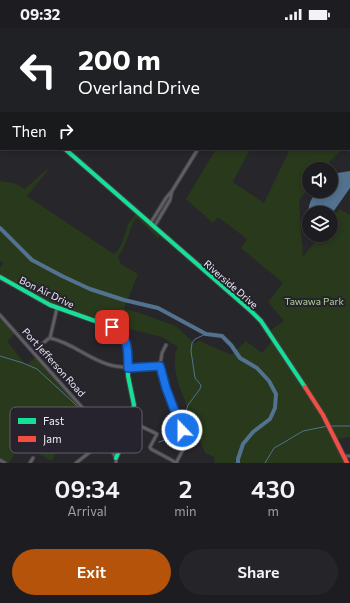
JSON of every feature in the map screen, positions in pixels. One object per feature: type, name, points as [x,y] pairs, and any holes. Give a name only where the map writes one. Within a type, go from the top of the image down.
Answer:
[{"type":"main road","name":"Riverside Drive","points":[[66,150],[251,311],[261,322],[324,415],[333,431],[347,463]]},
{"type":"main road","name":"Bon Air Drive","points":[[0,277],[57,308],[118,330],[126,340],[128,350],[128,376],[135,407]]},
{"type":"street","points":[[152,225],[166,198],[197,150]]},
{"type":"street","points":[[152,225],[170,200],[172,191]]},
{"type":"street","points":[[33,352],[50,338],[57,308]]},
{"type":"street","name":"Port Jefferson Road","points":[[0,315],[82,407]]},
{"type":"street","points":[[50,338],[68,343],[110,365],[128,368],[160,366]]},
{"type":"street","points":[[142,426],[157,434],[150,447],[177,463],[187,442],[166,388],[160,366],[162,353],[166,345]]},
{"type":"street","points":[[76,463],[89,453]]},
{"type":"street","points":[[344,456],[350,456]]},
{"type":"street","points":[[30,463],[33,458]]},
{"type":"street","points":[[0,460],[5,463]]},
{"type":"green space","name":"Tawawa Park","points":[[215,150],[249,151],[233,182],[264,203],[290,150],[342,150],[330,162],[302,162],[302,196],[299,200],[303,257],[315,242],[338,242],[338,210],[339,209],[350,215],[350,437],[337,439],[347,463],[215,463],[214,457],[205,453],[178,383],[175,368],[175,354],[178,347],[162,337],[125,328],[118,330],[67,312],[0,277],[0,268],[3,263],[0,261],[0,181],[14,183],[25,189],[47,169],[48,170],[27,196],[114,254],[122,243],[128,224],[137,212],[161,233],[158,238],[137,218],[134,221],[124,247],[118,257],[121,264],[138,274],[124,309],[176,326],[194,343],[200,341],[231,355],[246,341],[262,353],[273,340],[268,332],[284,321],[268,302],[283,283],[241,248],[247,239],[218,217],[213,223],[186,199]]},
{"type":"green space","points":[[0,315],[16,333],[7,341],[26,365],[37,356],[82,407],[10,407],[10,453],[15,453],[9,463],[5,463],[0,460]]},
{"type":"green space","points":[[37,453],[55,453],[52,461]]},
{"type":"green space","points":[[113,453],[118,453],[116,458]]},
{"type":"water","points":[[350,171],[350,188],[337,206],[310,206],[312,198],[338,198],[338,173]]},
{"type":"waterway","points":[[0,228],[32,260],[90,289],[124,300],[158,308],[206,334],[222,336],[231,345],[240,358],[257,368],[269,381],[276,394],[275,408],[270,419],[253,432],[243,444],[238,463]]},
{"type":"waterway","points":[[183,421],[188,405],[200,389],[201,385],[195,378],[191,351],[192,343],[195,339],[206,334]]},
{"type":"waterway","points":[[0,356],[37,369],[78,407]]},
{"type":"waterway","points":[[265,463],[274,448],[303,431],[328,426]]},
{"type":"waterway","points":[[331,426],[350,426]]},
{"type":"waterway","points":[[159,442],[168,439],[178,428]]},
{"type":"traffic: fast","points":[[66,150],[251,311],[261,321],[305,387]]},
{"type":"traffic: fast","points":[[0,277],[50,305],[112,327],[123,335],[127,348],[128,376],[134,407]]},
{"type":"traffic: fast","points":[[116,458],[118,453]]},
{"type":"traffic: jam","points":[[305,387],[323,415],[347,463]]},
{"type":"route","points":[[112,327],[118,330],[126,340],[128,350],[128,368],[160,366],[166,388],[182,430]]}]
